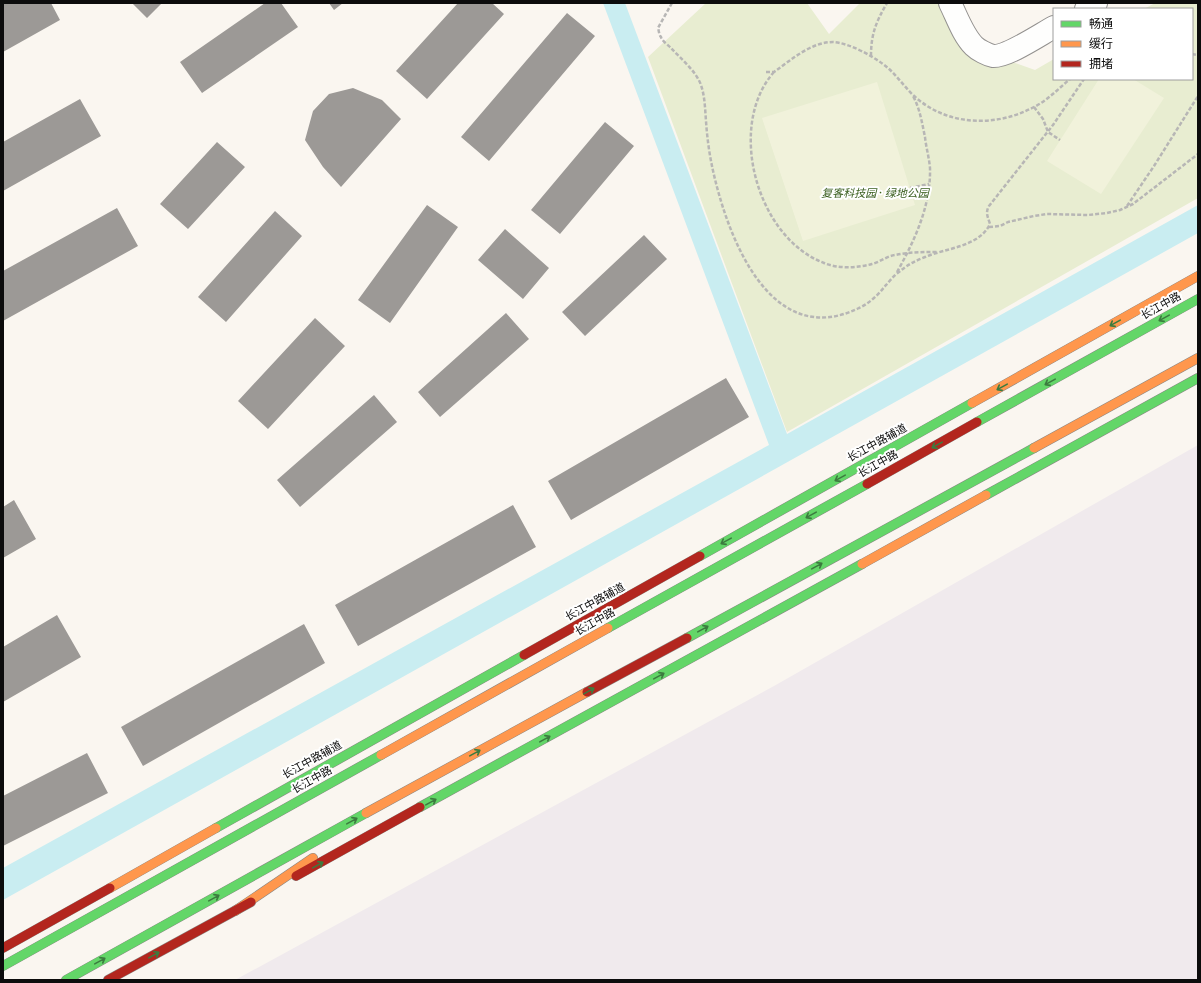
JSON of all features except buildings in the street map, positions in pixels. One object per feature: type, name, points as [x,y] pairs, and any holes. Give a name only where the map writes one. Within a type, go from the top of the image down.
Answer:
[{"type":"main road","name":"长江中路辅道","points":[[3,948],[1198,276]]},
{"type":"main road","name":"长江中路","points":[[3,966],[1198,299]]},
{"type":"main road","points":[[66,980],[440,772],[1198,358]]},
{"type":"main road","points":[[108,980],[1198,378]]},
{"type":"main road","points":[[357,828],[440,772]]},
{"type":"main road","points":[[234,910],[331,846]]},
{"type":"street","points":[[950,3],[966,35],[974,46],[993,56],[1006,53],[1053,28]]},
{"type":"path","points":[[672,3],[658,28],[661,38],[691,69],[701,84],[705,102],[712,166],[727,219],[753,272],[766,290],[782,305],[798,314],[818,318],[830,317],[860,308],[872,300],[896,273],[908,253],[923,215],[928,194],[930,168],[918,106],[912,94]]},
{"type":"path","points":[[871,56],[871,41],[875,24],[887,3]]},
{"type":"path","points":[[940,252],[893,255],[873,264],[845,268],[825,263],[807,254],[794,244],[778,226],[768,210],[760,193],[754,169],[751,151],[753,111],[766,81],[774,72],[814,46],[833,42],[852,47],[871,56],[887,67],[922,103],[940,112],[969,121],[992,121],[1019,114],[1034,107],[1046,100],[1069,80]]},
{"type":"path","points":[[766,72],[774,72]]},
{"type":"path","points":[[896,273],[908,264],[940,252],[956,248],[969,242],[987,230],[990,224],[986,211],[989,206],[1048,132],[1083,80]]},
{"type":"path","points":[[1127,207],[1198,96]]},
{"type":"path","points":[[1034,107],[1048,132],[1060,140]]},
{"type":"path","points":[[989,227],[1000,226],[1008,222],[1047,214],[1081,215],[1107,213],[1127,207],[1198,154]]},
{"type":"path","points":[[910,188],[929,184]]},
{"type":"shaded area","points":[[1198,445],[1198,980],[235,980],[774,686]]},
{"type":"green space","name":"复客科技园 · 绿地公园","points":[[706,3],[807,3],[829,34],[860,3],[942,3],[1004,59],[1035,70],[1053,60],[1053,80],[1193,80],[1193,8],[1146,8],[1155,3],[1198,3],[1198,198],[787,432],[648,57]]},
{"type":"green space","points":[[1098,80],[1135,80],[1164,98],[1101,194],[1047,161]]},
{"type":"green space","points":[[877,82],[915,205],[803,241],[762,118]]},
{"type":"water","points":[[603,3],[625,3],[787,434],[1198,205],[1198,233],[3,900],[3,868],[769,445]]},
{"type":"traffic: fast","points":[[977,422],[1198,299]]},
{"type":"traffic: fast","points":[[986,495],[1198,378]]},
{"type":"traffic: fast","points":[[700,556],[972,403]]},
{"type":"traffic: fast","points":[[687,638],[1034,448]]},
{"type":"traffic: fast","points":[[608,628],[867,484]]},
{"type":"traffic: fast","points":[[420,807],[862,564]]},
{"type":"traffic: fast","points":[[216,828],[524,655]]},
{"type":"traffic: fast","points":[[3,966],[381,755]]},
{"type":"traffic: fast","points":[[66,980],[366,813]]},
{"type":"traffic: slow","points":[[972,403],[1198,276]]},
{"type":"traffic: slow","points":[[1034,448],[1198,358]]},
{"type":"traffic: slow","points":[[862,564],[986,495]]},
{"type":"traffic: slow","points":[[381,755],[608,628]]},
{"type":"traffic: slow","points":[[366,813],[587,692]]},
{"type":"traffic: slow","points":[[110,888],[216,828]]},
{"type":"traffic: slow","points":[[235,911],[313,858]]},
{"type":"traffic: jam","points":[[867,484],[977,422]]},
{"type":"traffic: jam","points":[[524,655],[700,556]]},
{"type":"traffic: jam","points":[[587,692],[687,638]]},
{"type":"traffic: jam","points":[[296,876],[420,807]]},
{"type":"traffic: jam","points":[[3,948],[110,888]]},
{"type":"traffic: jam","points":[[108,980],[251,902]]}]
